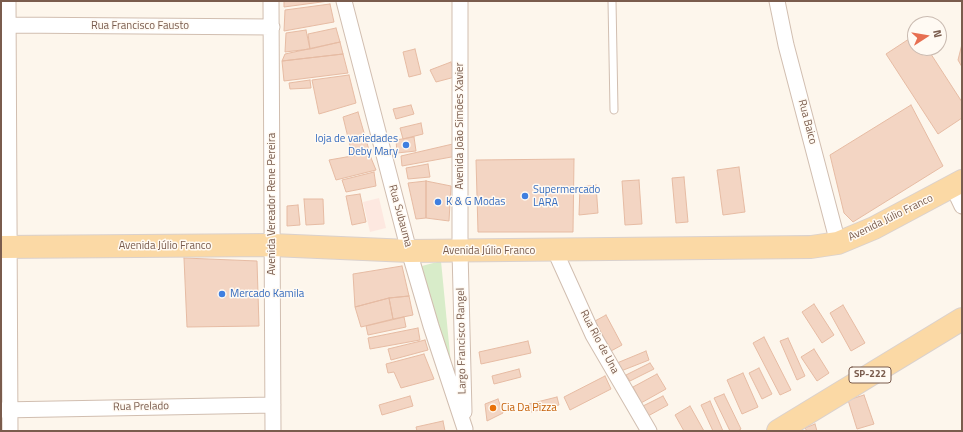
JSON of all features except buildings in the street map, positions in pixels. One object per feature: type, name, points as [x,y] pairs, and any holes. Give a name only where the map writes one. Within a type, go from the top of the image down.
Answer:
[{"type":"main road","name":"Avenida Júlio Franco","points":[[6,247],[272,245],[409,251],[555,251],[811,247],[838,243],[959,192]]},
{"type":"main road","name":"SP-222","points":[[778,431],[962,319]]},
{"type":"street","points":[[8,1],[6,410],[10,431]]},
{"type":"street","name":"Avenida Vereador Rene Pereira","points":[[271,1],[272,431]]},
{"type":"street","name":"Rua Subauma","points":[[344,1],[409,251],[431,326],[465,430]]},
{"type":"street","name":"Avenida João Simões Xavier","points":[[460,1],[460,251]]},
{"type":"street","name":"Rua Baico","points":[[776,1],[786,45],[838,243]]},
{"type":"street","name":"Rua Francisco Fausto","points":[[8,25],[272,27]]},
{"type":"street","name":"Largo Francisco Rangel","points":[[460,251],[465,430]]},
{"type":"street","name":"Rua Rio de Una","points":[[555,251],[593,334],[649,431]]},
{"type":"street","name":"Rua Prelado","points":[[6,410],[273,405]]},
{"type":"lane","points":[[612,1],[614,110]]},
{"type":"shaded area","points":[[379,198],[386,228],[370,232],[363,202]]},
{"type":"green space","points":[[441,261],[452,375],[418,267]]},
{"type":"place","name":"loja de variedades Deby Mary","points":[[406,145]]},
{"type":"place","name":"Supermercado LARA","points":[[525,196]]},
{"type":"place","name":"K & G Modas","points":[[438,202]]},
{"type":"place","name":"Mercado Kamila","points":[[222,294]]},
{"type":"place","name":"Cia Da Pizza","points":[[493,408]]}]
